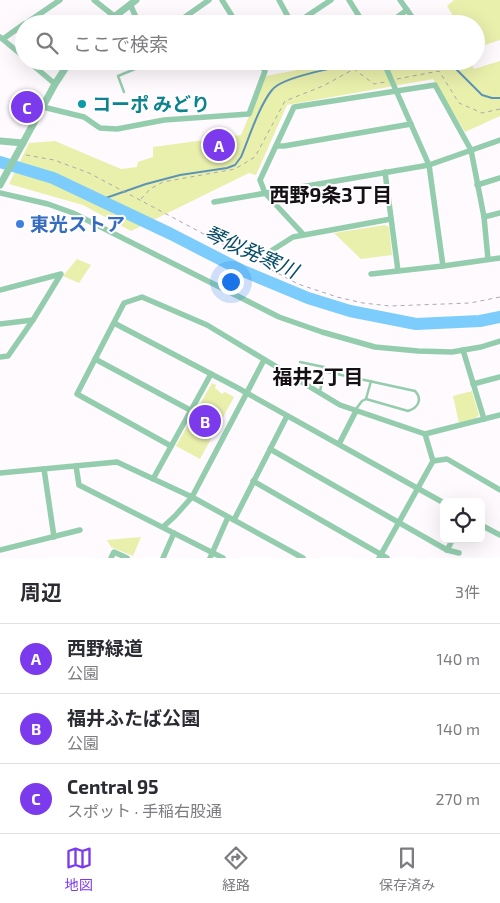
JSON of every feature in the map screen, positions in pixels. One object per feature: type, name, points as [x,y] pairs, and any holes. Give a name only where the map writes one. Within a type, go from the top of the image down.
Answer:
[{"type":"street","points":[[38,15],[60,0]]},
{"type":"street","points":[[94,0],[113,15]]},
{"type":"street","points":[[188,15],[209,0]]},
{"type":"street","points":[[222,0],[231,15]]},
{"type":"street","points":[[279,0],[288,15]]},
{"type":"street","points":[[308,15],[330,0]]},
{"type":"street","points":[[349,0],[358,15]]},
{"type":"street","points":[[400,0],[411,15]]},
{"type":"street","points":[[115,15],[133,2],[137,15]]},
{"type":"street","points":[[400,15],[407,10]]},
{"type":"street","points":[[15,29],[1,38],[15,50]]},
{"type":"street","points":[[39,70],[55,84]]},
{"type":"street","points":[[0,184],[64,70]]},
{"type":"street","points":[[43,107],[84,117],[100,128],[117,129],[164,120],[249,114],[264,70]]},
{"type":"street","points":[[386,70],[429,165],[443,266]]},
{"type":"street","points":[[303,234],[264,193],[260,180],[294,107],[435,85],[470,150],[484,216],[488,259]]},
{"type":"street","points":[[276,146],[411,124]]},
{"type":"street","points":[[214,202],[429,165],[500,140]]},
{"type":"street","points":[[0,142],[23,143]]},
{"type":"street","points":[[385,172],[398,271]]},
{"type":"street","points":[[478,184],[500,178]]},
{"type":"street","points":[[0,193],[48,204],[73,213],[279,317],[322,332],[375,347],[433,352],[463,350],[500,341]]},
{"type":"street","points":[[484,216],[500,213]]},
{"type":"street","points":[[271,251],[292,236],[391,219]]},
{"type":"street","points":[[371,274],[500,258]]},
{"type":"street","points":[[0,290],[61,274],[8,356],[0,357]]},
{"type":"street","points":[[171,446],[77,394],[124,303],[142,297],[207,325],[340,405],[425,434],[500,415]]},
{"type":"street","points":[[0,324],[33,320]]},
{"type":"street","points":[[114,323],[247,393],[440,501]]},
{"type":"street","points":[[463,350],[484,419]]},
{"type":"street","points":[[95,359],[190,410]]},
{"type":"street","points":[[163,527],[192,497],[264,360]]},
{"type":"street","points":[[153,479],[211,374]]},
{"type":"street","points":[[473,384],[500,377]]},
{"type":"street","points":[[339,444],[356,411]]},
{"type":"street","points":[[211,555],[287,416]]},
{"type":"street","points":[[253,481],[382,557],[433,461],[425,434]]},
{"type":"street","points":[[270,449],[447,550],[458,553]]},
{"type":"street","points":[[433,461],[447,459],[500,490]]},
{"type":"street","points":[[0,473],[117,462],[192,497],[303,558]]},
{"type":"street","points":[[76,466],[80,485],[163,527],[211,555],[223,558]]},
{"type":"street","points":[[44,469],[54,537]]},
{"type":"street","points":[[485,527],[500,535]]},
{"type":"street","points":[[0,550],[80,530]]},
{"type":"street","points":[[163,558],[174,533]]},
{"type":"street","points":[[447,550],[451,543]]},
{"type":"street","points":[[111,558],[114,552],[127,558]]},
{"type":"lane","points":[[124,92],[118,76],[132,70]]},
{"type":"lane","points":[[300,362],[324,367],[320,393]]},
{"type":"lane","points":[[323,372],[415,391],[419,395],[420,401],[418,406],[408,411],[366,399]]},
{"type":"lane","points":[[356,411],[362,401],[366,399],[372,381]]},
{"type":"path","points":[[140,200],[150,189],[163,182],[235,169],[255,158],[286,101],[323,86],[352,70]]},
{"type":"path","points":[[355,70],[374,84],[386,81]]},
{"type":"path","points":[[394,80],[439,70],[459,103],[482,113],[500,109]]},
{"type":"path","points":[[26,155],[54,160],[72,166],[298,284],[337,297],[390,306],[470,303],[500,297]]},
{"type":"green space","points":[[454,0],[500,0],[500,40],[485,45],[485,15],[452,15],[447,6]]},
{"type":"green space","points":[[500,61],[500,116],[465,132],[433,79],[287,105],[256,175],[249,173],[131,231],[83,205],[9,184],[29,143],[55,141],[121,169],[137,167],[138,162],[153,157],[153,147],[241,135],[266,76],[297,70],[485,70],[485,66]]},
{"type":"green space","points":[[385,225],[389,227],[392,255],[361,259],[334,233]]},
{"type":"green space","points":[[77,259],[91,265],[79,283],[63,276]]},
{"type":"green space","points":[[212,383],[216,385],[215,388],[222,394],[225,392],[234,397],[200,459],[176,446]]},
{"type":"green space","points":[[472,391],[479,415],[476,418],[459,423],[453,396]]},
{"type":"green space","points":[[141,537],[133,556],[111,547],[107,540]]},
{"type":"waterway","points":[[100,200],[146,184],[180,175],[227,168],[235,165],[241,157],[255,122],[272,90],[289,80],[323,70]]},
{"type":"waterway","points":[[457,70],[482,95],[500,98]]},
{"type":"waterway","name":"琴似発寒川","points":[[0,162],[53,178],[171,234],[241,270],[308,298],[350,311],[416,324],[480,321],[500,317]]},
{"type":"place","name":"コーポ みどり","points":[[82,104]]},
{"type":"place","name":"Central 95","points":[[27,107]]},
{"type":"place","name":"西野緑道","points":[[219,145]]},
{"type":"place","name":"東光ストア","points":[[20,224]]},
{"type":"place","name":"福井ふたば公園","points":[[205,421]]},
{"type":"district","name":"西野9条3丁目","points":[[331,195]]},
{"type":"district","name":"福井2丁目","points":[[318,377]]}]
